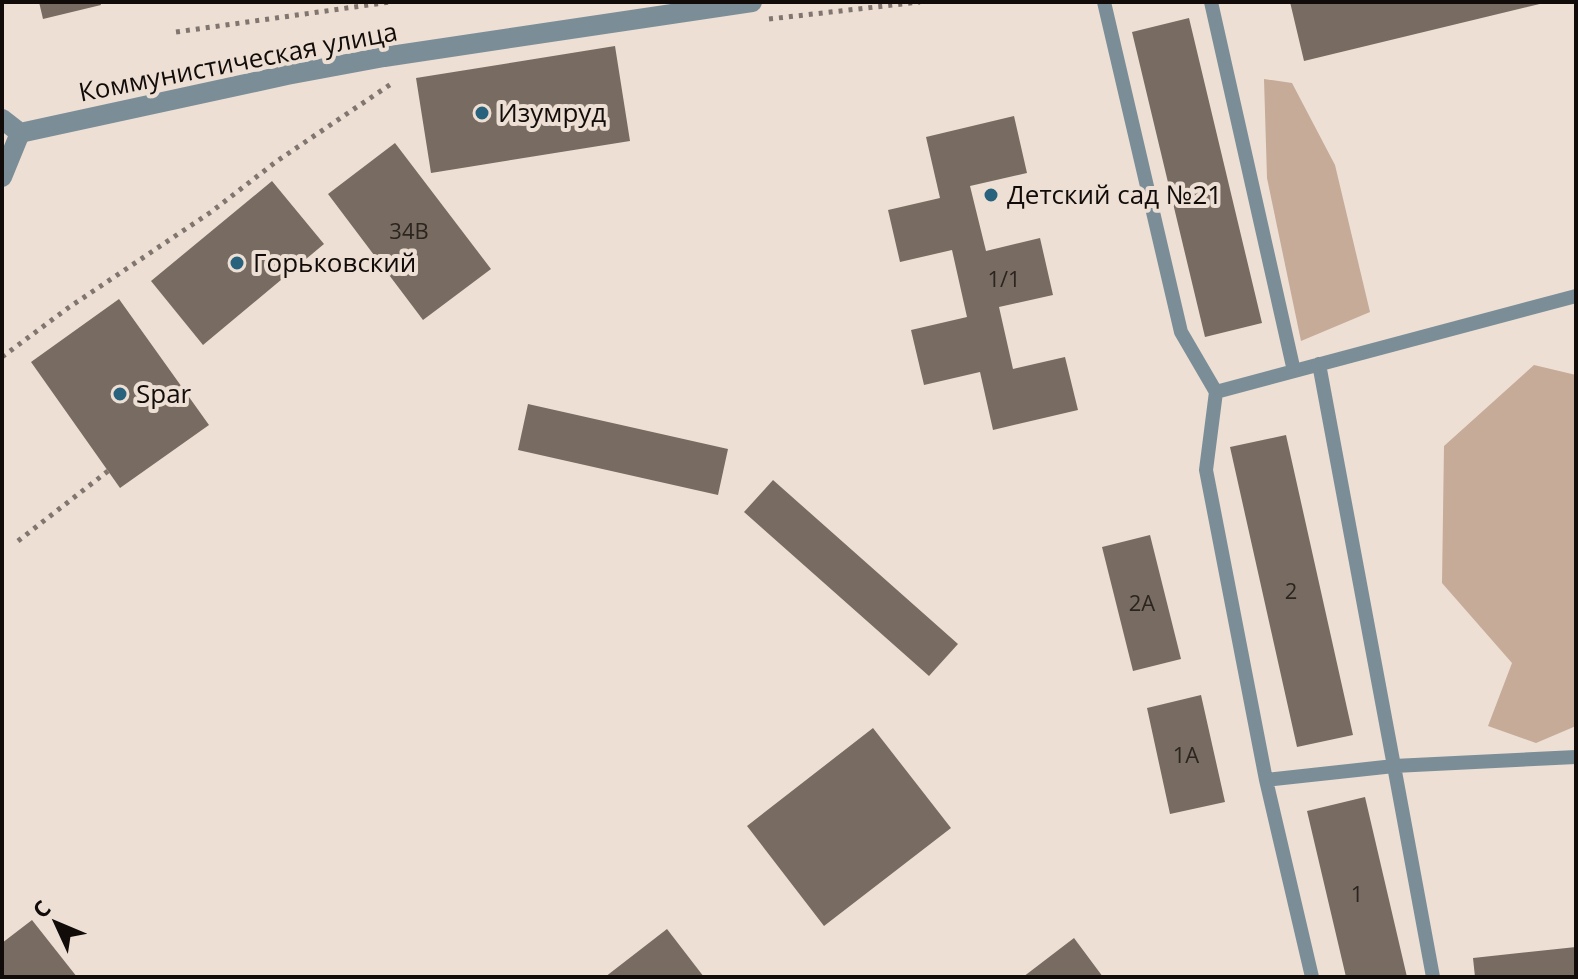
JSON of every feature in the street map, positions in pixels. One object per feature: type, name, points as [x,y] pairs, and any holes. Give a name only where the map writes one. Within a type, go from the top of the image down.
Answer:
[{"type":"street","name":"Коммунистическая улица","points":[[20,133],[384,57],[752,2]]},
{"type":"street","points":[[2,119],[20,133],[2,177]]},
{"type":"lane","points":[[1104,2],[1181,332],[1216,392],[1206,470],[1266,780],[1312,977]]},
{"type":"lane","points":[[1211,2],[1294,371]]},
{"type":"lane","points":[[1216,392],[1576,296]]},
{"type":"lane","points":[[1319,364],[1433,977]]},
{"type":"lane","points":[[1266,780],[1394,766],[1576,757]]},
{"type":"path","points":[[176,32],[390,2]]},
{"type":"path","points":[[767,19],[920,2]]},
{"type":"path","points":[[2,357],[68,308],[211,212],[277,161],[403,76]]},
{"type":"path","points":[[18,541],[108,471]]},
{"type":"shaded area","points":[[1264,79],[1292,83],[1335,165],[1370,312],[1301,341],[1267,178]]},
{"type":"shaded area","points":[[1534,365],[1576,375],[1576,726],[1536,743],[1488,726],[1512,663],[1442,583],[1444,446]]},
{"type":"building","points":[[39,2],[100,2],[101,5],[43,19]]},
{"type":"building","points":[[1290,2],[1544,2],[1544,3],[1304,61]]},
{"type":"building","points":[[1189,18],[1262,323],[1205,337],[1132,32]]},
{"type":"building","points":[[615,46],[630,141],[431,173],[416,78]]},
{"type":"building","points":[[1014,116],[1027,173],[970,186],[986,251],[1040,238],[1053,295],[999,307],[1013,369],[1065,357],[1078,410],[993,430],[980,372],[924,385],[911,330],[967,317],[952,250],[900,262],[888,210],[940,198],[926,137]]},
{"type":"building","points":[[395,143],[491,269],[423,320],[328,194]]},
{"type":"building","name":"Горьковский","points":[[272,181],[324,244],[203,345],[151,281]]},
{"type":"building","name":"Spar","points":[[119,299],[209,425],[120,488],[31,362]]},
{"type":"building","points":[[528,404],[728,449],[718,495],[518,450]]},
{"type":"building","points":[[1286,435],[1353,735],[1297,747],[1230,447]]},
{"type":"building","points":[[773,480],[958,644],[929,676],[744,512]]},
{"type":"building","points":[[1150,535],[1181,659],[1133,671],[1102,547]]},
{"type":"building","points":[[1201,695],[1225,802],[1170,814],[1147,708]]},
{"type":"building","points":[[873,728],[951,828],[824,926],[747,826]]},
{"type":"building","points":[[1365,797],[1407,977],[1346,977],[1307,811]]},
{"type":"building","points":[[32,920],[77,977],[2,977],[2,943]]},
{"type":"building","points":[[667,929],[704,977],[605,977]]},
{"type":"building","points":[[1074,938],[1103,977],[1023,977]]},
{"type":"building","points":[[1576,947],[1576,977],[1475,977],[1473,958]]},
{"type":"place","name":"Изумруд","points":[[482,113]]},
{"type":"place","name":"Детский сад №21","points":[[991,195]]},
{"type":"place","name":"Горьковский","points":[[237,263]]},
{"type":"place","name":"Spar","points":[[120,394]]}]
